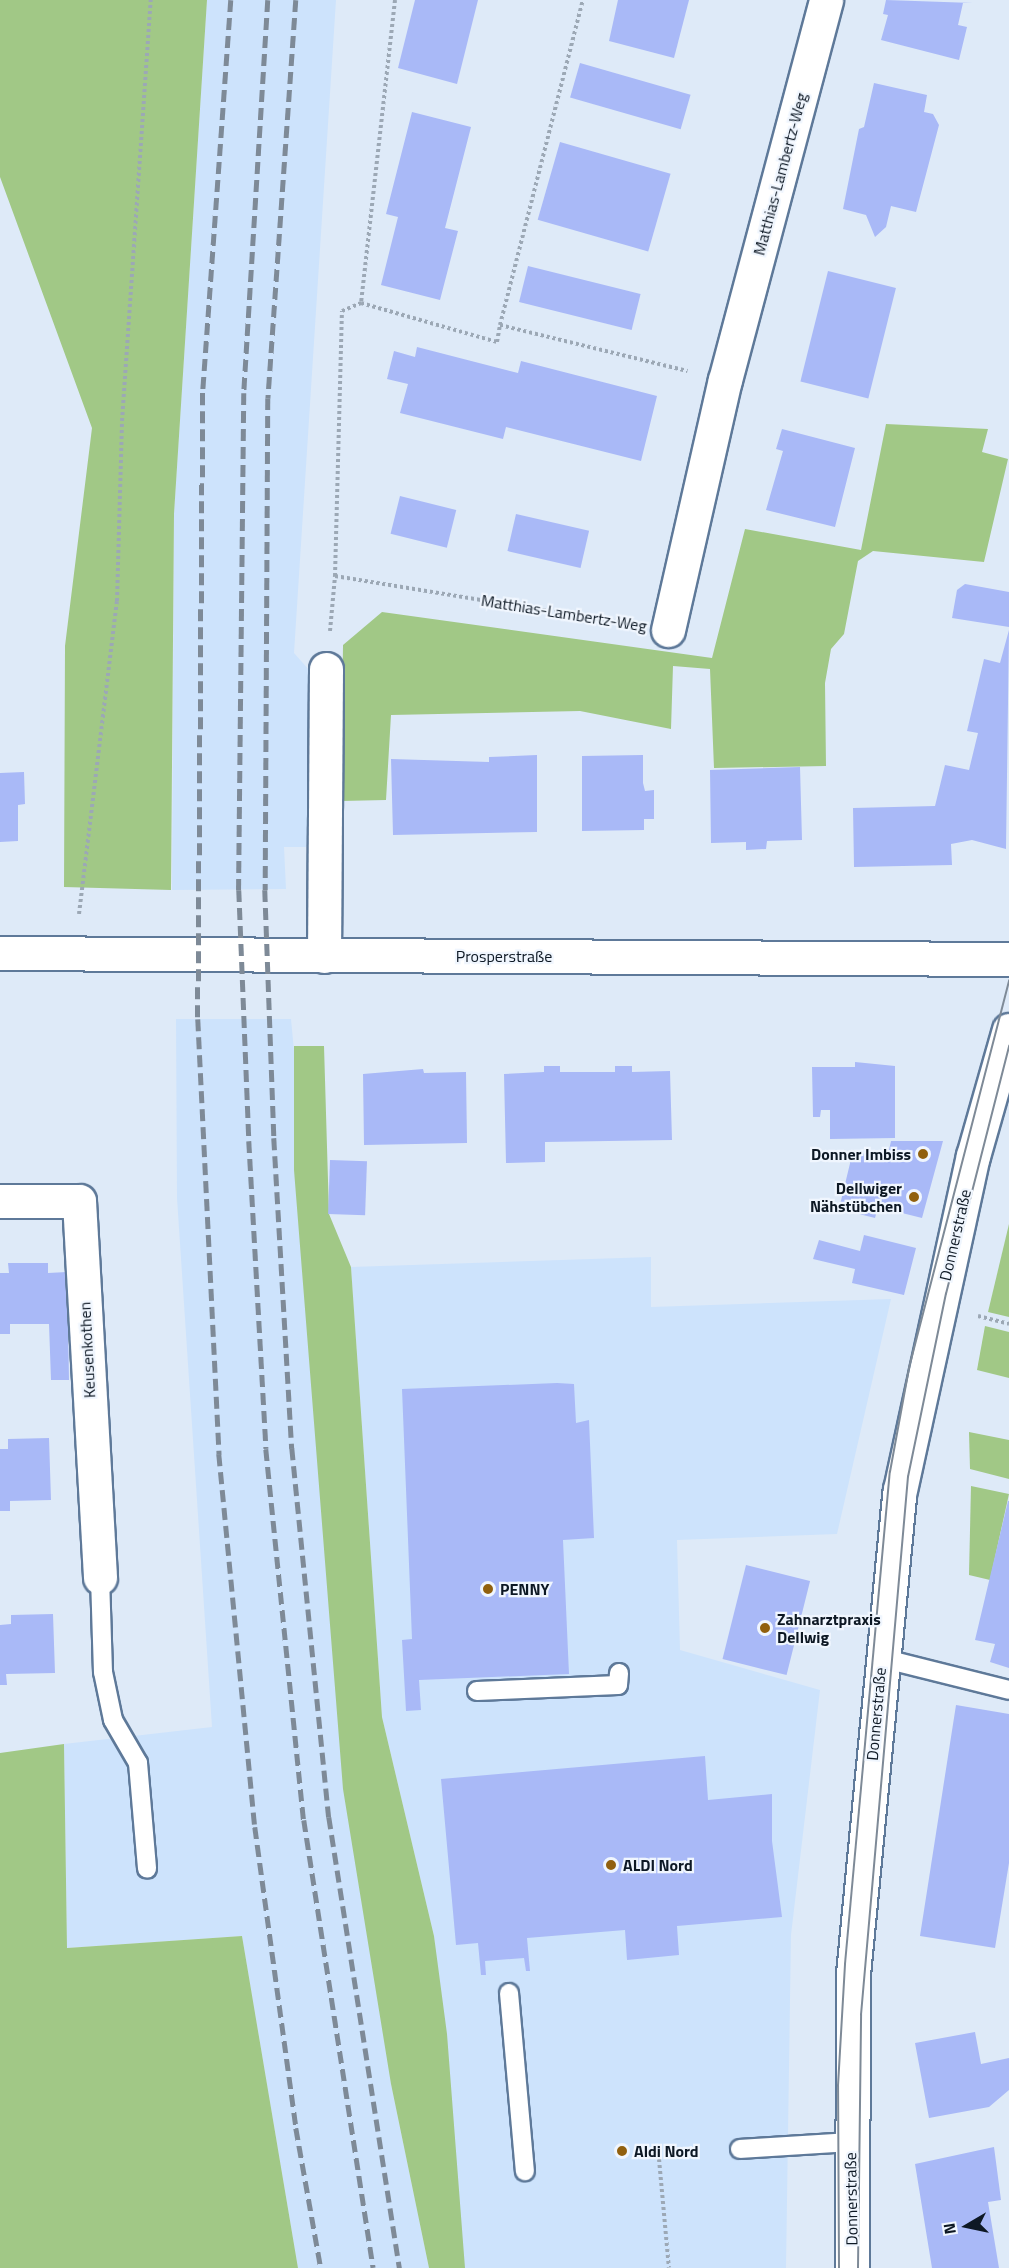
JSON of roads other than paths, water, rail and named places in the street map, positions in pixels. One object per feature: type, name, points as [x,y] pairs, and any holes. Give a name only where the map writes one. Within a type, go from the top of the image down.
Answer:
[{"type":"main road","name":"Matthias-Lambertz-Weg","points":[[668,630],[725,380],[826,0]]},
{"type":"main road","points":[[324,956],[326,669]]},
{"type":"main road","name":"Prosperstraße","points":[[0,953],[74,951],[324,956],[1009,959]]},
{"type":"main road","name":"Donnerstraße","points":[[852,2268],[850,2142],[854,1974],[881,1658],[900,1490],[923,1370],[973,1156],[1009,1030]]},
{"type":"main road","name":"Keusenkothen","points":[[0,1202],[79,1202],[99,1577]]},
{"type":"lane","points":[[99,1577],[103,1672],[113,1720],[138,1763],[147,1869]]},
{"type":"lane","points":[[881,1658],[1009,1690]]},
{"type":"lane","points":[[477,1691],[618,1685],[619,1673]]},
{"type":"lane","points":[[509,1993],[525,2171]]},
{"type":"lane","points":[[740,2149],[850,2142]]},
{"type":"tram line","points":[[839,2268],[838,2086],[845,1964],[890,1472],[909,1368],[1009,981]]},
{"type":"tram line","points":[[858,2268],[861,2015],[908,1477],[946,1294],[1009,1046]]},
{"type":"railway","points":[[231,0],[203,393],[198,1019],[219,1454],[255,1827],[296,2128],[321,2268]]},
{"type":"railway","points":[[268,0],[244,393],[239,890],[249,1141],[266,1449],[304,1820],[373,2268]]},
{"type":"railway","points":[[296,0],[268,398],[265,890],[274,1138],[292,1448],[329,1817],[400,2268]]},
{"type":"place","name":"Donner Imbiss","points":[[923,1154]]},
{"type":"place","name":"Dellwiger Nähstübchen","points":[[914,1197]]},
{"type":"place","name":"PENNY","points":[[488,1589]]},
{"type":"place","name":"Zahnarztpraxis Dellwig","points":[[765,1628]]},
{"type":"place","name":"ALDI Nord","points":[[611,1865]]},
{"type":"place","name":"Aldi Nord","points":[[622,2151]]}]
